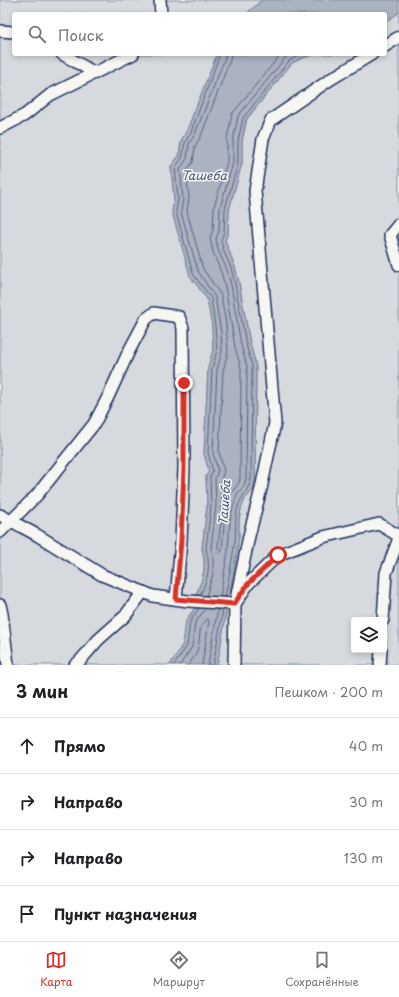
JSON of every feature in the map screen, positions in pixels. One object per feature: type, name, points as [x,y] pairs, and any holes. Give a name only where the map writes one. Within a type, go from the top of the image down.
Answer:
[{"type":"street","points":[[160,0],[161,12]]},
{"type":"street","points":[[0,31],[12,32]]},
{"type":"street","points":[[387,45],[399,37]]},
{"type":"street","points":[[65,56],[95,73]]},
{"type":"street","points":[[0,128],[25,114],[50,95],[129,56]]},
{"type":"street","points":[[234,665],[234,604],[248,536],[261,489],[275,423],[255,191],[264,139],[271,120],[331,79],[369,56]]},
{"type":"street","points":[[399,224],[390,235],[399,265]]},
{"type":"street","points":[[0,532],[37,495],[94,424],[146,319],[154,313],[179,317],[183,328],[184,468],[181,541],[176,599]]},
{"type":"street","points":[[0,515],[37,535],[102,575],[153,596],[188,601],[234,604]]},
{"type":"street","points":[[234,604],[248,584],[278,555],[316,539],[379,524],[399,537],[386,573],[383,617]]},
{"type":"street","points":[[75,665],[80,662],[98,640],[125,616],[143,592]]},
{"type":"street","points":[[0,605],[8,665]]},
{"type":"street","points":[[380,665],[381,653]]},
{"type":"shaded area","points":[[0,0],[262,0],[248,12],[12,12],[12,56],[216,56],[187,130],[181,141],[179,156],[171,166],[174,199],[172,212],[179,235],[200,289],[207,299],[212,326],[213,350],[208,368],[204,454],[209,471],[206,476],[207,506],[202,549],[204,557],[204,570],[193,601],[196,607],[189,615],[183,644],[170,665],[0,665]]},
{"type":"shaded area","points":[[399,12],[399,665],[217,665],[237,552],[241,509],[245,499],[253,490],[255,479],[256,366],[250,343],[239,283],[225,240],[228,233],[229,210],[242,163],[242,141],[247,119],[292,63],[310,56],[387,56],[387,21]]},
{"type":"water","points":[[262,0],[399,0],[399,12],[387,21],[387,12],[248,12]]},
{"type":"water","name":"Ташеба","points":[[216,56],[310,56],[292,63],[246,119],[242,141],[242,163],[229,210],[228,233],[225,240],[239,283],[250,343],[256,366],[255,480],[253,490],[245,499],[241,509],[237,552],[217,665],[170,665],[183,644],[186,621],[196,607],[193,601],[204,570],[204,557],[202,549],[207,506],[206,476],[209,471],[204,454],[208,368],[213,350],[212,326],[207,299],[190,276],[172,212],[174,199],[171,166],[179,156],[181,141],[187,130]]},
{"type":"route","points":[[184,383],[184,468],[181,541],[176,599],[234,604],[248,584],[278,555]]}]
